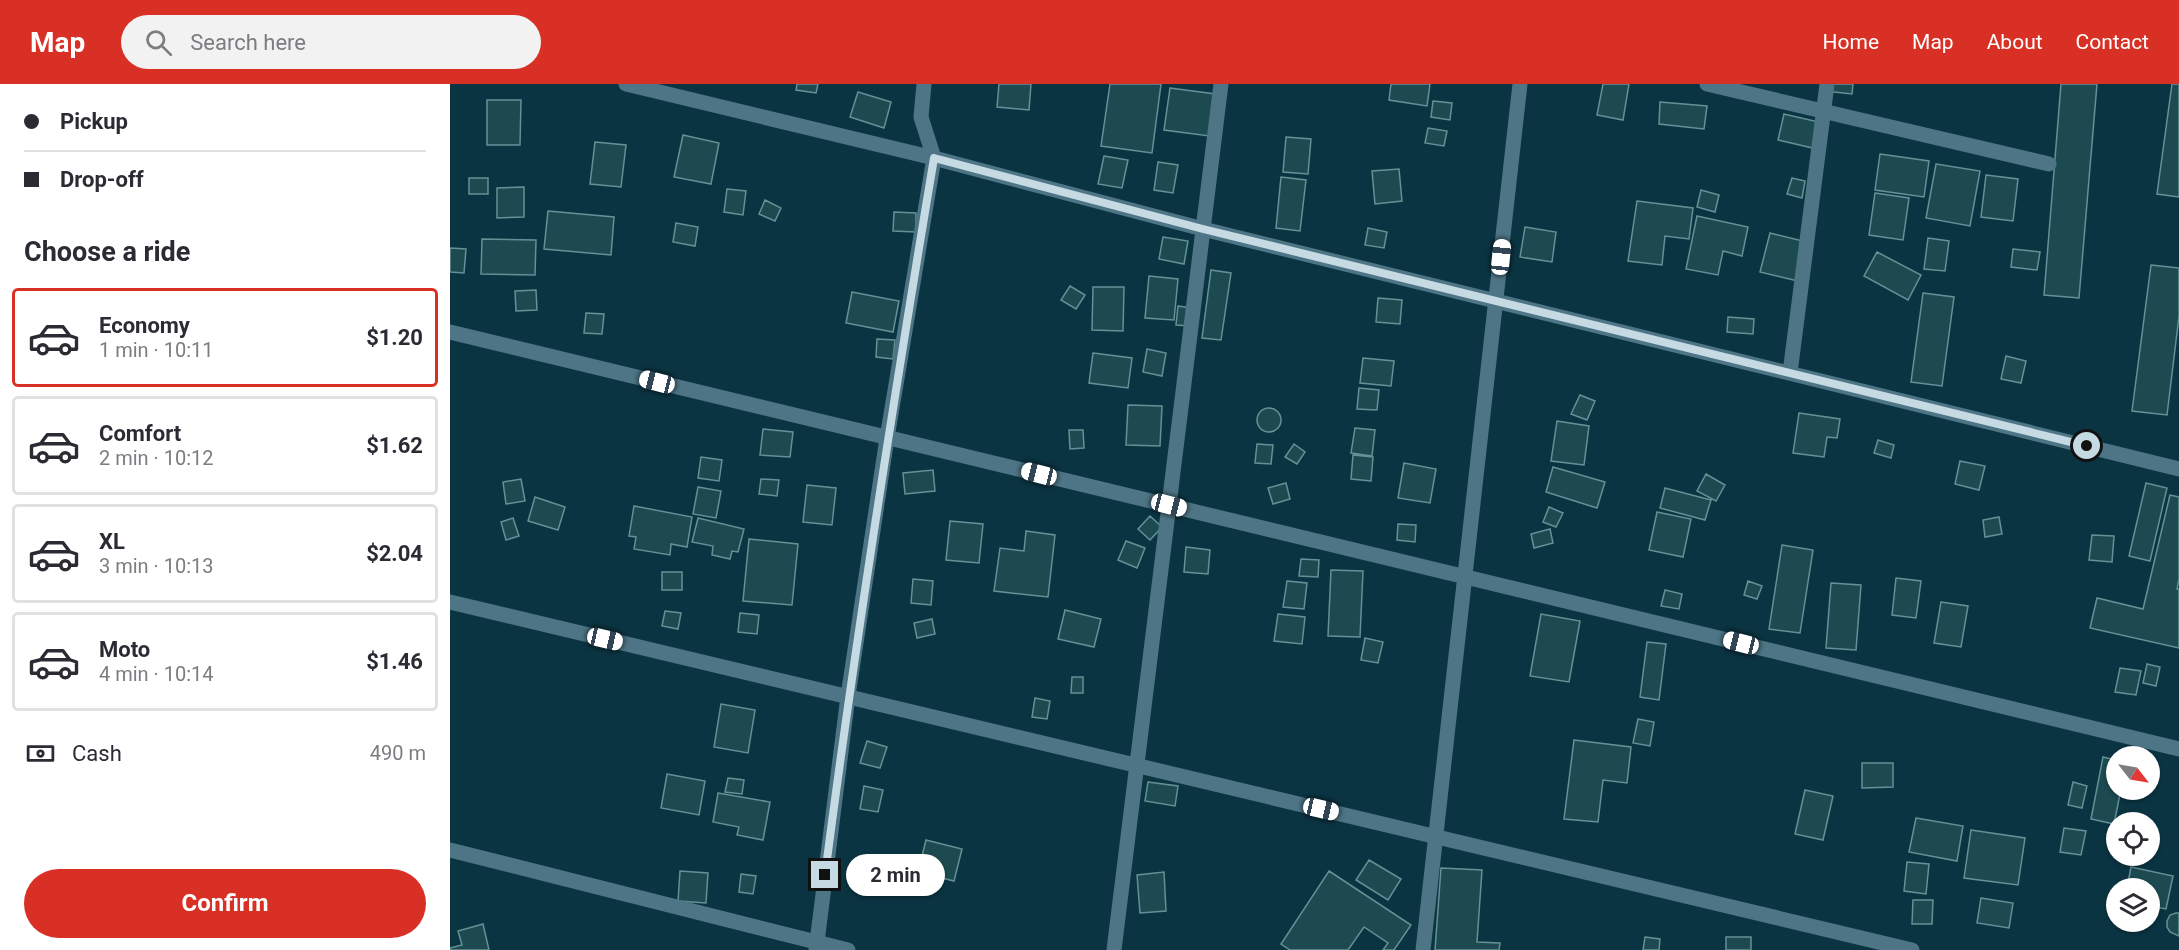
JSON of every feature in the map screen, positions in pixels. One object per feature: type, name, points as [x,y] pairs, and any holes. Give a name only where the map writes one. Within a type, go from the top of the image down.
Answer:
[{"type":"street","points":[[626,84],[934,158],[1203,229],[2179,469]]},
{"type":"street","points":[[816,946],[848,696],[887,438],[934,158],[921,117],[924,84]]},
{"type":"street","points":[[1114,950],[1221,84]]},
{"type":"street","points":[[1423,950],[1520,84]]},
{"type":"street","points":[[1707,84],[2049,164]]},
{"type":"street","points":[[1790,373],[1827,84]]},
{"type":"street","points":[[450,332],[2179,749]]},
{"type":"street","points":[[450,602],[1912,950]]},
{"type":"street","points":[[450,850],[816,946],[848,950]]},
{"type":"building","points":[[797,84],[818,84],[816,93],[796,90]]},
{"type":"building","points":[[999,84],[1031,84],[1029,110],[997,107]]},
{"type":"building","points":[[1110,84],[1161,84],[1152,153],[1101,146]]},
{"type":"building","points":[[1391,84],[1430,84],[1427,106],[1389,100]]},
{"type":"building","points":[[1603,84],[1629,84],[1623,120],[1597,115]]},
{"type":"building","points":[[1825,84],[1853,84],[1852,94],[1825,91]]},
{"type":"building","points":[[2061,84],[2097,84],[2079,298],[2044,295]]},
{"type":"building","points":[[2172,84],[2179,84],[2179,197],[2157,194]]},
{"type":"building","points":[[1170,88],[1223,95],[1217,137],[1164,130]]},
{"type":"building","points":[[858,92],[891,102],[884,128],[850,117]]},
{"type":"building","points":[[487,100],[521,100],[520,145],[487,145]]},
{"type":"building","points":[[1433,101],[1452,103],[1450,120],[1431,117]]},
{"type":"building","points":[[1660,102],[1707,106],[1704,129],[1659,124]]},
{"type":"building","points":[[1784,114],[1823,123],[1817,149],[1778,140]]},
{"type":"building","points":[[1428,128],[1447,131],[1444,146],[1425,143]]},
{"type":"building","points":[[683,135],[719,143],[711,184],[674,177]]},
{"type":"building","points":[[1286,137],[1311,139],[1308,174],[1283,172]]},
{"type":"building","points":[[595,142],[626,145],[621,187],[590,184]]},
{"type":"building","points":[[1880,154],[1929,161],[1924,197],[1875,190]]},
{"type":"building","points":[[1104,156],[1128,160],[1122,188],[1098,184]]},
{"type":"building","points":[[1158,162],[1178,165],[1173,193],[1154,190]]},
{"type":"building","points":[[1936,164],[1980,171],[1970,226],[1926,218]]},
{"type":"building","points":[[1399,169],[1402,201],[1375,204],[1372,171]]},
{"type":"building","points":[[1986,175],[2018,179],[2013,221],[1981,217]]},
{"type":"building","points":[[1281,177],[1306,180],[1300,231],[1276,228]]},
{"type":"building","points":[[469,178],[488,178],[488,194],[469,194]]},
{"type":"building","points":[[1792,178],[1805,181],[1802,198],[1787,194]]},
{"type":"building","points":[[524,187],[524,217],[497,218],[497,188]]},
{"type":"building","points":[[727,189],[746,191],[743,215],[724,212]]},
{"type":"building","points":[[1701,190],[1719,195],[1715,212],[1697,207]]},
{"type":"building","points":[[1875,193],[1909,198],[1903,240],[1869,235]]},
{"type":"building","points":[[765,200],[781,208],[775,221],[759,214]]},
{"type":"building","points":[[1637,201],[1693,208],[1689,239],[1665,236],[1662,265],[1628,261]]},
{"type":"building","points":[[548,211],[614,217],[611,255],[544,249]]},
{"type":"building","points":[[894,212],[916,213],[916,232],[893,231]]},
{"type":"building","points":[[1697,216],[1748,227],[1742,256],[1723,251],[1718,275],[1686,269]]},
{"type":"building","points":[[676,223],[698,227],[695,246],[673,242]]},
{"type":"building","points":[[1525,227],[1556,232],[1552,262],[1520,257]]},
{"type":"building","points":[[1368,228],[1387,232],[1384,248],[1365,245]]},
{"type":"building","points":[[1770,233],[1807,242],[1798,281],[1760,272]]},
{"type":"building","points":[[1163,237],[1188,241],[1184,264],[1159,259]]},
{"type":"building","points":[[1928,238],[1949,241],[1945,271],[1924,269]]},
{"type":"building","points":[[482,239],[536,240],[535,275],[481,274]]},
{"type":"building","points":[[450,248],[466,249],[464,273],[450,272]]},
{"type":"building","points":[[2013,249],[2040,252],[2037,270],[2011,267]]},
{"type":"building","points":[[1877,252],[1921,275],[1908,300],[1864,276]]},
{"type":"building","points":[[2151,265],[2179,268],[2179,316],[2167,415],[2132,411]]},
{"type":"building","points":[[1211,270],[1231,273],[1221,340],[1202,338]]},
{"type":"building","points":[[1149,276],[1178,279],[1174,320],[1145,318]]},
{"type":"building","points":[[1070,286],[1085,295],[1076,309],[1061,300]]},
{"type":"building","points":[[1093,287],[1124,287],[1123,331],[1092,330]]},
{"type":"building","points":[[536,290],[537,310],[516,311],[515,291]]},
{"type":"building","points":[[852,292],[899,301],[893,332],[846,323]]},
{"type":"building","points":[[1923,293],[1954,297],[1942,386],[1911,382]]},
{"type":"building","points":[[1378,298],[1402,300],[1400,324],[1376,322]]},
{"type":"building","points":[[1178,306],[1192,308],[1190,326],[1176,325]]},
{"type":"building","points":[[586,313],[604,314],[602,334],[584,333]]},
{"type":"building","points":[[1728,317],[1754,319],[1753,334],[1727,332]]},
{"type":"building","points":[[877,339],[895,340],[893,359],[876,357]]},
{"type":"building","points":[[1147,349],[1166,353],[1162,376],[1143,372]]},
{"type":"building","points":[[1093,353],[1132,358],[1128,388],[1089,383]]},
{"type":"building","points":[[2006,356],[2026,361],[2021,383],[2001,379]]},
{"type":"building","points":[[1363,358],[1394,361],[1391,386],[1360,383]]},
{"type":"building","points":[[1359,388],[1379,390],[1377,410],[1357,409]]},
{"type":"building","points":[[1580,395],[1595,401],[1587,420],[1571,414]]},
{"type":"building","points":[[1128,405],[1162,406],[1160,446],[1126,445]]},
{"type":"building","points":[[1269,408],[1274,409],[1280,415],[1280,425],[1274,431],[1269,432],[1264,431],[1258,425],[1257,420],[1258,415],[1264,409]]},
{"type":"building","points":[[1799,413],[1840,419],[1837,438],[1827,437],[1824,457],[1793,453]]},
{"type":"building","points":[[1557,421],[1589,426],[1584,465],[1551,461]]},
{"type":"building","points":[[1355,428],[1375,430],[1372,456],[1351,453]]},
{"type":"building","points":[[763,429],[793,432],[790,457],[760,455]]},
{"type":"building","points":[[1069,430],[1083,430],[1084,448],[1070,449]]},
{"type":"building","points":[[1878,440],[1894,445],[1891,458],[1874,453]]},
{"type":"building","points":[[1257,444],[1273,445],[1271,464],[1255,463]]},
{"type":"building","points":[[1294,444],[1305,452],[1297,464],[1285,457]]},
{"type":"building","points":[[1353,455],[1373,457],[1371,481],[1351,479]]},
{"type":"building","points":[[701,457],[722,460],[719,481],[698,478]]},
{"type":"building","points":[[1960,461],[1985,466],[1979,490],[1955,484]]},
{"type":"building","points":[[1404,463],[1436,469],[1430,503],[1398,498]]},
{"type":"building","points":[[1553,467],[1605,482],[1597,508],[1546,492]]},
{"type":"building","points":[[933,470],[935,491],[905,494],[903,473]]},
{"type":"building","points":[[1706,474],[1725,485],[1716,501],[1697,491]]},
{"type":"building","points":[[521,479],[525,501],[506,504],[503,482]]},
{"type":"building","points":[[761,479],[779,480],[777,496],[759,494]]},
{"type":"building","points":[[1286,483],[1290,499],[1273,504],[1268,488]]},
{"type":"building","points":[[2146,483],[2167,488],[2150,561],[2129,556]]},
{"type":"building","points":[[807,485],[836,488],[832,525],[803,522]]},
{"type":"building","points":[[698,487],[721,491],[716,518],[693,514]]},
{"type":"building","points":[[1665,488],[1711,500],[1705,520],[1660,508]]},
{"type":"building","points":[[2170,495],[2179,497],[2177,589],[2179,589],[2179,648],[2090,628],[2097,598],[2143,609]]},
{"type":"building","points":[[535,497],[565,507],[558,530],[528,521]]},
{"type":"building","points":[[634,506],[692,517],[687,547],[671,544],[670,555],[634,549],[636,537],[629,536]]},
{"type":"building","points":[[1549,507],[1563,513],[1556,527],[1543,522]]},
{"type":"building","points":[[1657,512],[1691,519],[1683,557],[1649,550]]},
{"type":"building","points":[[1150,516],[1162,527],[1150,540],[1138,529]]},
{"type":"building","points":[[1999,517],[2002,534],[1985,537],[1983,520]]},
{"type":"building","points":[[513,518],[519,536],[506,540],[501,522]]},
{"type":"building","points":[[698,518],[744,529],[738,552],[732,551],[730,559],[712,555],[713,546],[692,542]]},
{"type":"building","points":[[950,521],[983,524],[979,563],[946,560]]},
{"type":"building","points":[[1398,524],[1416,525],[1415,542],[1397,540]]},
{"type":"building","points":[[1550,529],[1553,543],[1534,548],[1531,534]]},
{"type":"building","points":[[1026,531],[1055,535],[1048,597],[994,591],[1000,548],[1024,551]]},
{"type":"building","points":[[2092,535],[2114,536],[2112,562],[2089,560]]},
{"type":"building","points":[[749,539],[798,544],[792,605],[743,601]]},
{"type":"building","points":[[1126,541],[1145,548],[1137,568],[1118,560]]},
{"type":"building","points":[[1782,545],[1813,550],[1800,633],[1769,629]]},
{"type":"building","points":[[1186,547],[1210,550],[1208,574],[1184,572]]},
{"type":"building","points":[[1301,559],[1319,560],[1318,577],[1299,576]]},
{"type":"building","points":[[1331,570],[1363,571],[1360,637],[1328,636]]},
{"type":"building","points":[[662,572],[682,572],[682,590],[662,590]]},
{"type":"building","points":[[1896,578],[1921,581],[1916,618],[1892,615]]},
{"type":"building","points":[[913,579],[933,581],[931,605],[911,603]]},
{"type":"building","points":[[1287,581],[1307,583],[1304,609],[1283,607]]},
{"type":"building","points":[[1748,581],[1762,586],[1757,599],[1744,595]]},
{"type":"building","points":[[1831,583],[1861,585],[1856,650],[1826,648]]},
{"type":"building","points":[[1665,590],[1682,594],[1679,609],[1661,606]]},
{"type":"building","points":[[1941,602],[1968,606],[1961,647],[1934,643]]},
{"type":"building","points":[[1065,610],[1101,619],[1094,647],[1058,639]]},
{"type":"building","points":[[665,611],[681,613],[678,629],[662,626]]},
{"type":"building","points":[[740,613],[759,615],[757,634],[738,632]]},
{"type":"building","points":[[1278,614],[1305,617],[1302,644],[1274,641]]},
{"type":"building","points":[[1541,614],[1580,621],[1569,682],[1530,676]]},
{"type":"building","points":[[932,619],[935,634],[917,638],[914,623]]},
{"type":"building","points":[[1365,638],[1383,642],[1378,663],[1361,660]]},
{"type":"building","points":[[1647,642],[1666,644],[1659,700],[1640,697]]},
{"type":"building","points":[[2147,664],[2160,667],[2156,686],[2143,683]]},
{"type":"building","points":[[2120,668],[2141,671],[2136,695],[2115,692]]},
{"type":"building","points":[[1072,677],[1083,677],[1083,693],[1071,693]]},
{"type":"building","points":[[1035,698],[1050,701],[1047,719],[1032,717]]},
{"type":"building","points":[[721,704],[755,710],[748,753],[714,747]]},
{"type":"building","points":[[1638,719],[1654,722],[1650,746],[1633,743]]},
{"type":"building","points":[[1574,740],[1631,747],[1627,783],[1603,780],[1598,822],[1564,819]]},
{"type":"building","points":[[867,741],[887,747],[880,768],[860,763]]},
{"type":"building","points":[[2103,757],[2106,758],[2106,800],[2119,800],[2116,812],[2106,812],[2106,822],[2091,819]]},
{"type":"building","points":[[1862,763],[1893,763],[1893,787],[1862,788]]},
{"type":"building","points":[[667,774],[705,781],[699,815],[661,808]]},
{"type":"building","points":[[728,778],[744,780],[742,794],[725,792]]},
{"type":"building","points":[[1148,782],[1178,786],[1175,806],[1145,801]]},
{"type":"building","points":[[2073,782],[2087,786],[2082,808],[2068,805]]},
{"type":"building","points":[[864,786],[883,790],[878,812],[860,809]]},
{"type":"building","points":[[1805,790],[1833,796],[1823,840],[1795,834]]},
{"type":"building","points":[[718,793],[770,802],[763,840],[737,835],[739,827],[713,822]]},
{"type":"building","points":[[1916,818],[1963,826],[1957,861],[1909,852]]},
{"type":"building","points":[[2064,828],[2086,831],[2081,855],[2060,852]]},
{"type":"building","points":[[1971,830],[2025,838],[2018,885],[1964,878]]},
{"type":"building","points":[[926,840],[962,849],[954,881],[918,872]]},
{"type":"building","points":[[1369,860],[1401,879],[1388,900],[1356,880]]},
{"type":"building","points":[[1907,862],[1929,864],[1926,894],[1904,891]]},
{"type":"building","points":[[2131,867],[2173,876],[2166,909],[2160,908],[2160,878],[2129,878]]},
{"type":"building","points":[[1441,868],[1482,870],[1477,942],[1500,943],[1499,950],[1435,950]]},
{"type":"building","points":[[680,871],[708,873],[706,903],[678,901]]},
{"type":"building","points":[[1329,871],[1411,925],[1394,950],[1383,950],[1388,943],[1364,927],[1348,950],[1290,950],[1281,944]]},
{"type":"building","points":[[1164,872],[1166,911],[1140,913],[1137,875]]},
{"type":"building","points":[[741,874],[756,876],[753,894],[739,892]]},
{"type":"building","points":[[1981,898],[2013,903],[2009,928],[1977,923]]},
{"type":"building","points":[[1913,900],[1933,900],[1932,924],[1912,924]]},
{"type":"building","points":[[2179,913],[2179,936],[2170,932],[2167,927],[2170,915]]},
{"type":"building","points":[[483,924],[489,950],[450,950],[450,948],[462,945],[458,931]]},
{"type":"building","points":[[1645,937],[1660,939],[1659,950],[1643,950]]},
{"type":"building","points":[[1726,937],[1751,937],[1751,950],[1726,950]]},
{"type":"route","points":[[825,875],[848,696],[887,438],[934,158],[1203,229],[2087,446]]}]
